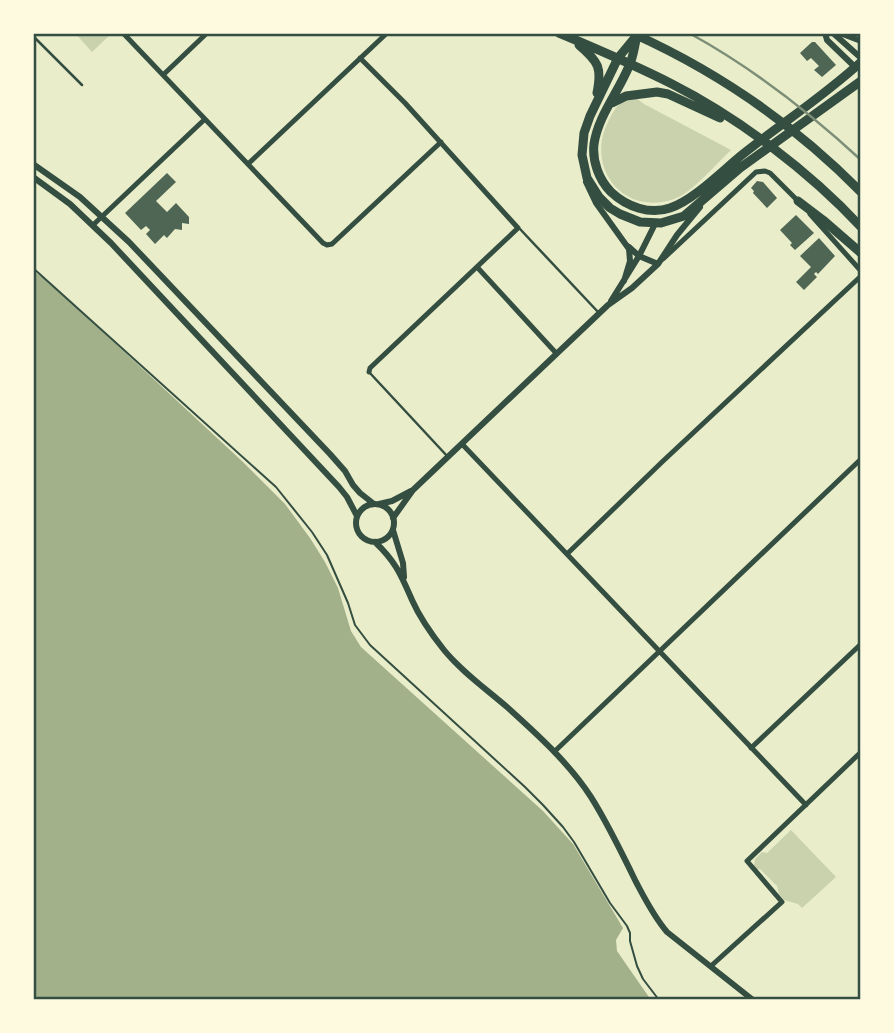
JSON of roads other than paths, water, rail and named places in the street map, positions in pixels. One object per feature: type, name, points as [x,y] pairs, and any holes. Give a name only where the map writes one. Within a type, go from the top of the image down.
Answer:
[{"type":"highway","points":[[590,116],[618,58],[635,34]]},
{"type":"highway","points":[[635,34],[630,64],[594,143],[595,162],[600,178],[612,194],[629,205],[652,211],[670,208]]},
{"type":"highway","points":[[635,34],[713,75],[760,106],[819,152],[861,192]]},
{"type":"highway","points":[[562,35],[675,85],[744,128],[805,174],[861,227]]},
{"type":"highway","points":[[562,35],[584,50],[599,71],[600,81],[582,144],[583,164],[593,190],[610,208],[626,218],[640,222],[671,222],[684,216],[715,190],[736,165]]},
{"type":"highway","points":[[655,224],[670,208],[736,165],[821,102],[859,65]]},
{"type":"highway","points":[[821,102],[861,81]]},
{"type":"highway","points":[[608,108],[623,97],[657,92],[668,94],[744,128]]},
{"type":"highway","points":[[798,201],[861,253]]},
{"type":"street","points":[[123,33],[327,245],[441,142]]},
{"type":"street","points":[[163,75],[207,33]]},
{"type":"street","points":[[248,164],[387,33]]},
{"type":"street","points":[[825,33],[833,45],[859,65]]},
{"type":"street","points":[[833,33],[859,65]]},
{"type":"street","points":[[840,33],[861,41]]},
{"type":"street","points":[[360,58],[519,228],[370,368],[369,372]]},
{"type":"street","points":[[93,225],[205,119]]},
{"type":"street","points":[[33,164],[70,189],[130,242],[345,471],[360,493],[388,509],[393,518],[393,530],[403,563],[405,582]]},
{"type":"street","points":[[583,164],[586,180],[596,203],[632,251],[658,264]]},
{"type":"street","points":[[393,518],[413,490],[461,444],[599,313],[636,285],[750,176],[765,171],[773,175],[861,274],[567,554]]},
{"type":"street","points":[[33,177],[62,197],[111,243],[338,487],[357,516]]},
{"type":"street","points":[[658,264],[677,235],[715,190]]},
{"type":"street","points":[[608,305],[639,256],[655,224]]},
{"type":"street","points":[[624,281],[630,257],[626,242]]},
{"type":"street","points":[[477,267],[556,353]]},
{"type":"street","points":[[461,444],[806,805]]},
{"type":"street","points":[[554,752],[861,459]]},
{"type":"street","points":[[393,530],[386,539],[375,542],[363,539],[356,528],[357,516],[363,508],[392,501],[413,490]]},
{"type":"street","points":[[375,542],[393,561],[425,623],[456,664],[507,707],[578,779],[591,797],[661,925],[754,1000]]},
{"type":"street","points":[[751,748],[861,644]]},
{"type":"street","points":[[711,966],[782,902],[747,861],[861,752]]},
{"type":"lane","points":[[33,36],[82,85]]},
{"type":"lane","points":[[519,228],[599,313]]},
{"type":"lane","points":[[369,372],[448,457]]},
{"type":"railway","points":[[689,33],[779,91],[861,160]]}]
